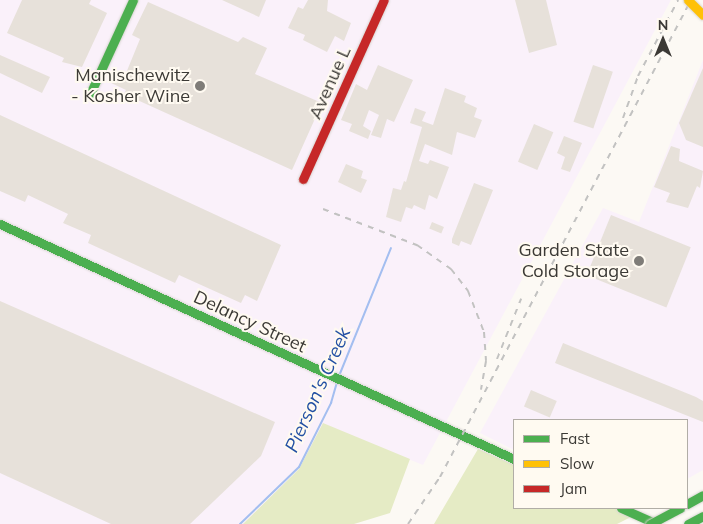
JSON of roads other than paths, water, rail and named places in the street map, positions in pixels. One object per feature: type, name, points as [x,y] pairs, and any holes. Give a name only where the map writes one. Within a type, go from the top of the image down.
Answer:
[{"type":"main road","points":[[90,94],[134,0]]},
{"type":"main road","name":"Avenue L","points":[[303,179],[384,0]]},
{"type":"main road","points":[[688,0],[703,15]]},
{"type":"main road","name":"Delancy Street","points":[[0,224],[513,459]]},
{"type":"main road","points":[[688,503],[703,495]]},
{"type":"main road","points":[[623,509],[657,524]]},
{"type":"main road","points":[[650,524],[678,509]]},
{"type":"main road","points":[[691,523],[703,516]]},
{"type":"waterway","name":"Pierson's Creek","points":[[339,376],[391,248]]},
{"type":"waterway","name":"Pierson's Creek","points":[[240,524],[299,467],[331,403],[337,382]]},
{"type":"railway","points":[[623,118],[638,76],[678,0]]},
{"type":"railway","points":[[408,524],[440,477],[691,0]]},
{"type":"railway","points":[[323,209],[417,245],[451,269],[468,291],[484,332],[486,361],[481,390]]},
{"type":"railway","points":[[497,359],[521,299]]},
{"type":"place","name":"Manischewitz - Kosher Wine","points":[[200,86]]},
{"type":"place","name":"Garden State Cold Storage","points":[[639,261]]}]
